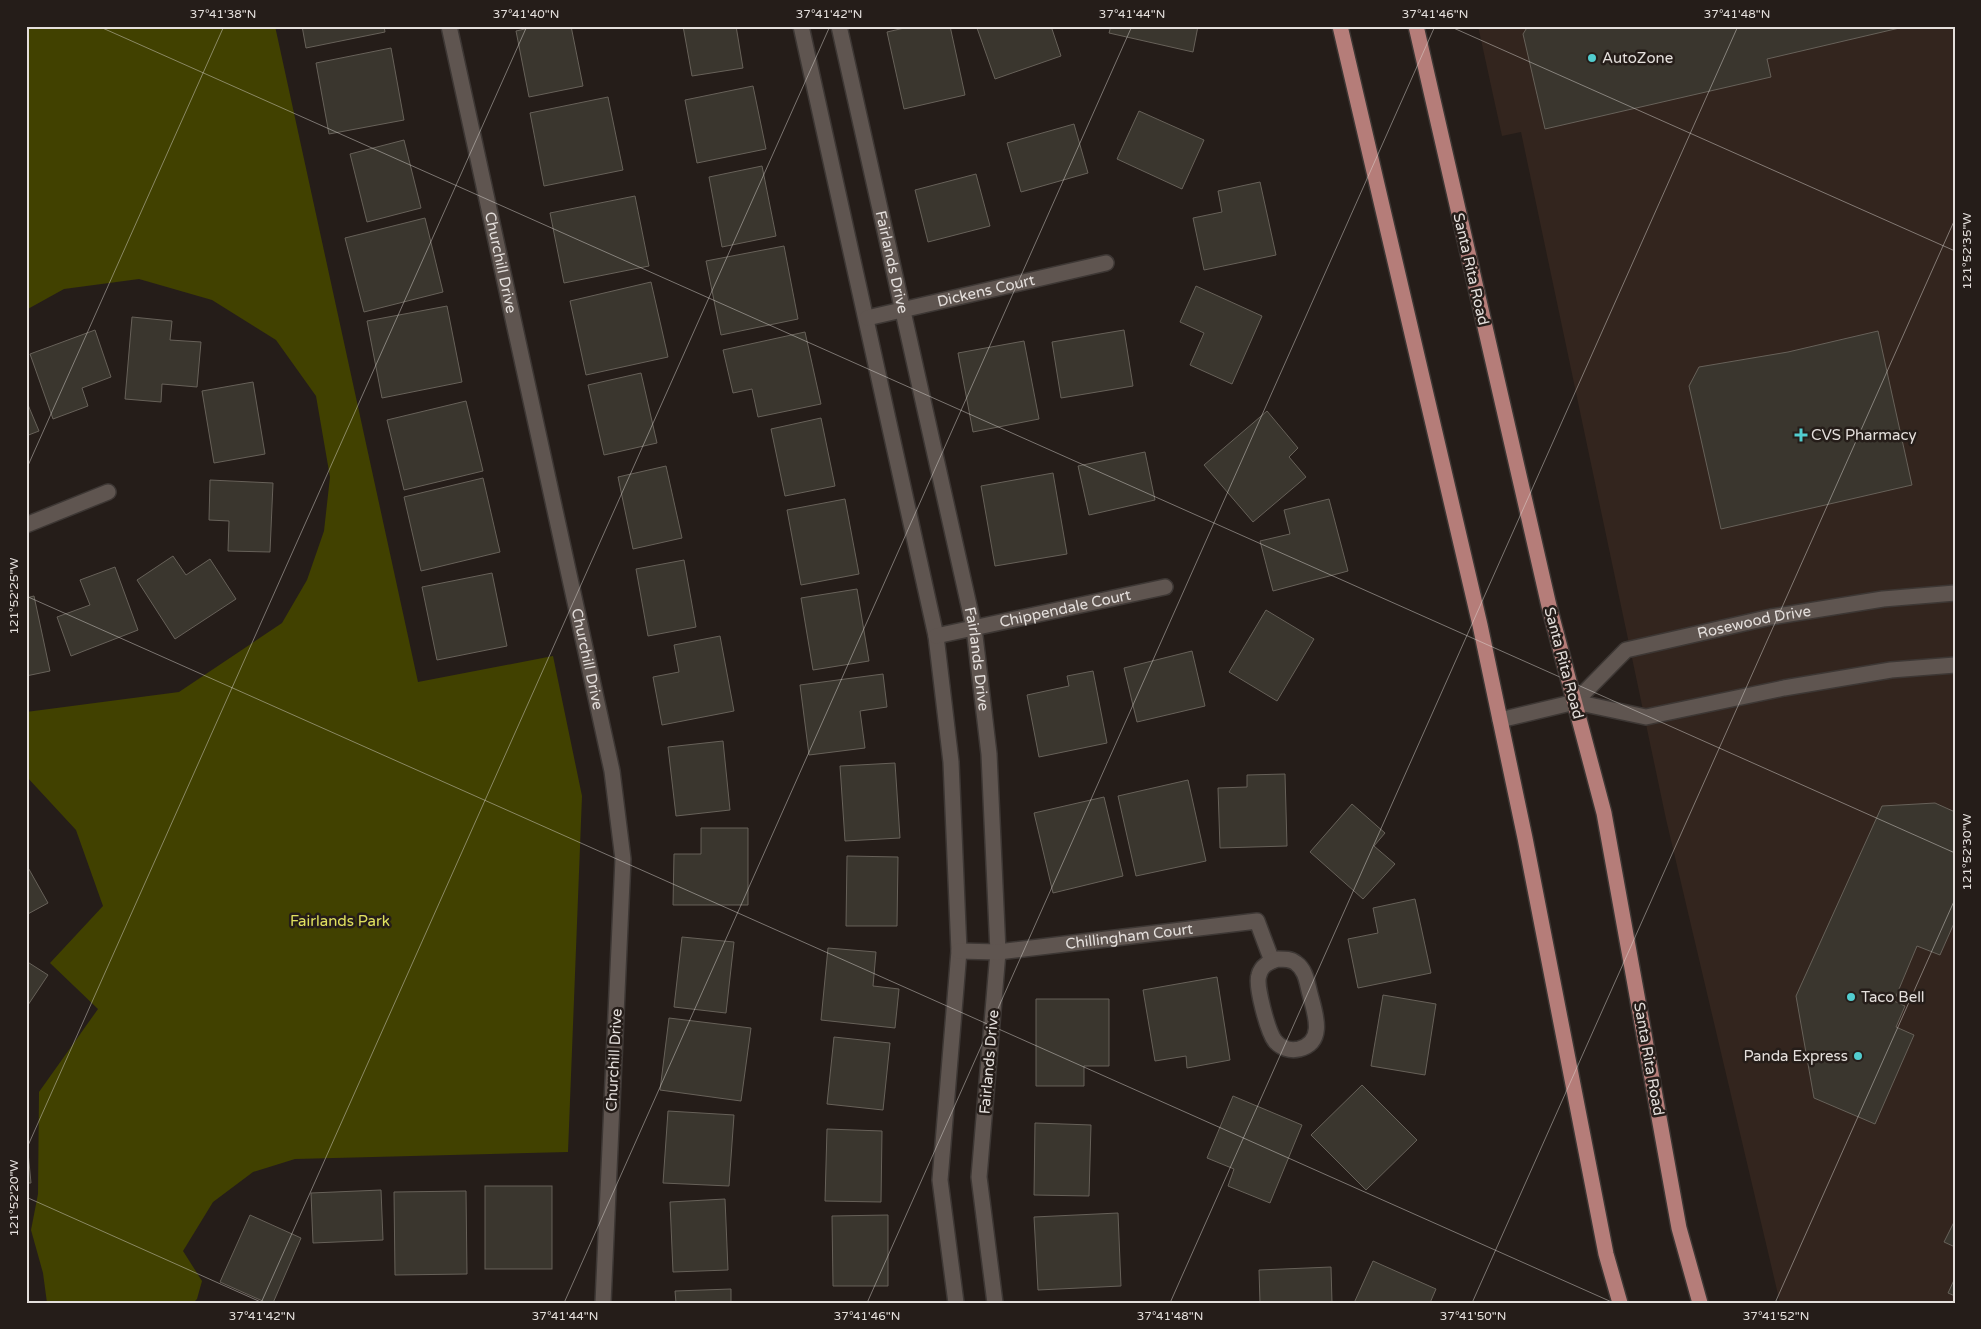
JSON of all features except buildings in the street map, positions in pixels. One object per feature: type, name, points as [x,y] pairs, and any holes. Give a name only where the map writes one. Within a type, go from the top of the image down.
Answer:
[{"type":"main road","points":[[1340,26],[1480,625],[1525,838],[1606,1254],[1620,1303]]},
{"type":"main road","name":"Santa Rita Road","points":[[1416,26],[1549,606],[1604,813],[1679,1228],[1700,1303]]},
{"type":"street","name":"Churchill Drive","points":[[449,26],[612,771],[623,860],[603,1303]]},
{"type":"street","points":[[801,26],[936,636],[951,762],[959,951],[940,1180],[956,1303]]},
{"type":"street","name":"Fairlands Drive","points":[[839,26],[974,628],[989,754],[998,952],[979,1177],[995,1303]]},
{"type":"street","name":"Dickens Court","points":[[867,318],[1106,263]]},
{"type":"street","points":[[26,525],[108,492]]},
{"type":"street","name":"Chippendale Court","points":[[936,636],[1165,587]]},
{"type":"street","name":"Rosewood Drive","points":[[1574,702],[1626,650],[1771,617],[1883,599],[1955,593]]},
{"type":"street","points":[[1500,720],[1574,702],[1646,717],[1784,688],[1891,670],[1955,665]]},
{"type":"street","name":"Chillingham Court","points":[[959,951],[998,952],[1257,921],[1272,961]]},
{"type":"street","points":[[1278,959],[1291,960],[1297,964],[1304,974],[1318,1023],[1315,1036],[1306,1046],[1293,1050],[1281,1046],[1272,1037],[1258,988],[1262,969],[1272,961],[1278,959]]},
{"type":"shaded area","points":[[1478,26],[1955,26],[1955,1303],[1780,1303],[1666,819],[1521,132],[1502,136]]},
{"type":"green space","name":"Fairlands Park","points":[[26,26],[275,26],[418,682],[553,656],[582,796],[568,1152],[295,1159],[253,1172],[213,1202],[183,1251],[202,1281],[197,1299],[193,1303],[47,1303],[43,1273],[31,1230],[38,1194],[39,1092],[98,1009],[50,963],[103,906],[76,830],[26,776],[26,712],[179,692],[282,623],[307,580],[324,531],[330,477],[316,396],[276,340],[212,300],[139,279],[64,289],[26,310]]},
{"type":"place","name":"AutoZone","points":[[1592,58]]},
{"type":"place","name":"CVS Pharmacy","points":[[1801,435]]},
{"type":"place","name":"Taco Bell","points":[[1851,997]]},
{"type":"place","name":"Panda Express","points":[[1858,1056]]}]
